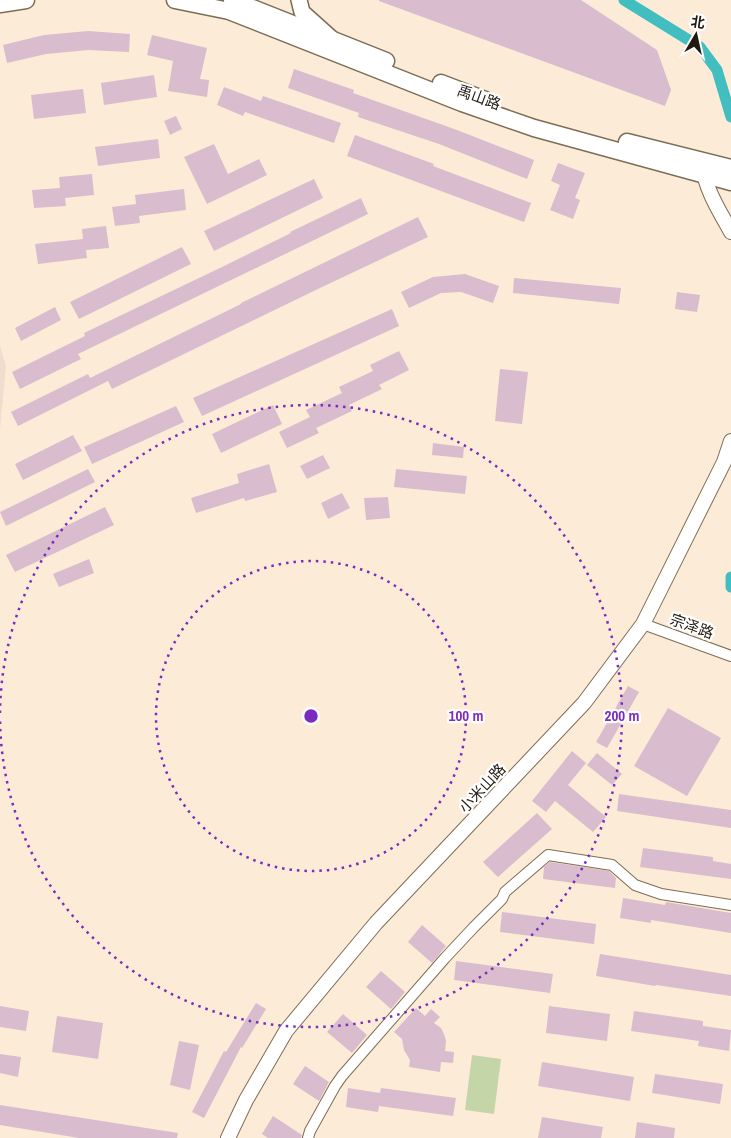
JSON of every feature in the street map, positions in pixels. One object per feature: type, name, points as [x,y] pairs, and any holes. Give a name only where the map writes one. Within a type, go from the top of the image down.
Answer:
[{"type":"main road","points":[[0,4],[26,0]]},
{"type":"main road","points":[[175,0],[233,3],[253,8]]},
{"type":"main road","points":[[300,0],[302,12],[334,40]]},
{"type":"main road","name":"禹山路","points":[[253,8],[440,83],[537,119],[703,168],[731,182]]},
{"type":"main road","name":"禹山路","points":[[253,8],[462,103],[534,128],[703,168],[731,168]]},
{"type":"street","points":[[703,168],[714,200],[731,232]]},
{"type":"street","name":"小米山路","points":[[228,1138],[246,1100],[286,1031],[376,924],[584,703],[643,624],[724,462],[731,440]]},
{"type":"street","name":"宗泽路","points":[[643,624],[731,656]]},
{"type":"street","points":[[308,1138],[310,1131],[342,1076],[445,958],[502,899],[505,892],[548,855],[612,865],[635,885],[661,894],[731,905]]},
{"type":"shaded area","points":[[0,346],[6,366],[0,429]]},
{"type":"green space","points":[[472,1055],[501,1059],[494,1114],[465,1110]]},
{"type":"building","points":[[379,0],[581,0],[657,50],[671,90],[665,106]]},
{"type":"building","points":[[88,31],[130,34],[129,52],[88,50],[46,54],[7,63],[3,45],[44,35]]},
{"type":"building","points":[[152,35],[207,48],[200,79],[209,80],[207,97],[168,91],[173,61],[147,55]]},
{"type":"building","points":[[294,69],[354,90],[353,93],[534,160],[527,179],[439,144],[358,117],[359,113],[288,88]]},
{"type":"building","points":[[154,75],[157,97],[104,105],[101,83]]},
{"type":"building","points":[[224,87],[261,101],[263,96],[341,123],[334,143],[245,112],[243,116],[217,105]]},
{"type":"building","points":[[83,89],[86,113],[34,119],[31,95]]},
{"type":"building","points":[[176,116],[182,129],[170,135],[164,121]]},
{"type":"building","points":[[355,135],[531,203],[524,222],[347,156]]},
{"type":"building","points":[[158,139],[160,158],[98,166],[95,147]]},
{"type":"building","points":[[214,144],[228,174],[259,159],[267,175],[207,204],[184,157]]},
{"type":"building","points":[[558,163],[585,173],[575,198],[580,200],[573,219],[550,210],[560,185],[551,181]]},
{"type":"building","points":[[92,174],[94,195],[65,198],[66,206],[34,208],[32,190],[60,188],[59,177]]},
{"type":"building","points":[[314,179],[323,198],[214,251],[204,231]]},
{"type":"building","points":[[184,189],[186,210],[139,216],[140,223],[115,226],[112,207],[136,204],[135,195]]},
{"type":"building","points":[[361,198],[368,214],[78,354],[81,359],[20,389],[12,372],[85,336],[84,333]]},
{"type":"building","points":[[418,217],[428,237],[112,389],[108,381],[18,426],[11,412],[88,374],[90,378]]},
{"type":"building","points":[[106,226],[109,248],[86,250],[87,258],[38,264],[35,244],[83,239],[82,229]]},
{"type":"building","points":[[182,247],[191,264],[79,319],[70,302]]},
{"type":"building","points":[[465,274],[499,286],[493,303],[461,292],[441,293],[409,308],[401,292],[433,277]]},
{"type":"building","points":[[514,278],[621,288],[619,304],[513,293]]},
{"type":"building","points":[[677,292],[700,295],[697,312],[675,309]]},
{"type":"building","points":[[55,307],[61,320],[21,341],[15,328]]},
{"type":"building","points":[[392,309],[399,326],[202,416],[193,398]]},
{"type":"building","points":[[399,351],[409,370],[379,385],[382,389],[349,405],[352,411],[316,428],[319,433],[287,448],[279,432],[310,417],[306,410],[342,393],[339,387],[373,371],[370,365]]},
{"type":"building","points":[[500,369],[528,372],[522,424],[495,421]]},
{"type":"building","points":[[273,405],[282,424],[221,453],[212,434]]},
{"type":"building","points":[[176,406],[184,422],[92,464],[84,447]]},
{"type":"building","points":[[73,435],[82,451],[23,480],[15,464]]},
{"type":"building","points":[[433,443],[464,447],[463,458],[432,455]]},
{"type":"building","points":[[323,455],[330,468],[307,479],[300,466]]},
{"type":"building","points":[[269,464],[277,492],[245,501],[244,498],[196,513],[191,498],[239,483],[237,474]]},
{"type":"building","points":[[88,469],[95,482],[6,526],[0,512]]},
{"type":"building","points":[[396,469],[467,476],[465,494],[394,487]]},
{"type":"building","points":[[342,493],[350,508],[328,519],[321,503]]},
{"type":"building","points":[[388,497],[390,518],[366,520],[364,498]]},
{"type":"building","points":[[105,507],[114,525],[15,572],[6,555]]},
{"type":"building","points":[[89,559],[94,573],[59,587],[53,574]]},
{"type":"building","points":[[628,686],[639,692],[607,748],[596,742]]},
{"type":"building","points":[[668,708],[721,738],[687,796],[634,766]]},
{"type":"building","points":[[572,751],[586,763],[568,785],[606,817],[593,832],[555,801],[546,812],[532,801]]},
{"type":"building","points":[[597,753],[622,774],[612,785],[587,765]]},
{"type":"building","points":[[619,794],[731,810],[731,828],[617,811]]},
{"type":"building","points":[[537,813],[552,829],[498,877],[483,862]]},
{"type":"building","points":[[643,848],[713,857],[713,861],[731,864],[731,879],[640,867]]},
{"type":"building","points":[[550,862],[609,871],[616,878],[615,888],[543,879],[544,867]]},
{"type":"building","points":[[623,898],[665,905],[666,902],[731,913],[731,933],[651,920],[651,923],[620,918]]},
{"type":"building","points":[[502,912],[596,924],[594,944],[500,932]]},
{"type":"building","points":[[422,925],[446,946],[432,963],[408,942]]},
{"type":"building","points":[[600,954],[731,975],[731,996],[596,976]]},
{"type":"building","points":[[456,961],[553,974],[550,993],[454,980]]},
{"type":"building","points":[[381,971],[405,992],[391,1009],[366,987]]},
{"type":"building","points":[[256,1003],[266,1009],[241,1047],[204,1118],[192,1112],[224,1051],[226,1052]]},
{"type":"building","points":[[0,1006],[29,1011],[26,1031],[0,1027]]},
{"type":"building","points":[[549,1006],[610,1014],[607,1041],[546,1033]]},
{"type":"building","points":[[416,1008],[425,1016],[431,1009],[440,1017],[434,1023],[441,1028],[444,1034],[446,1041],[445,1051],[454,1052],[453,1063],[441,1062],[440,1072],[409,1067],[410,1060],[404,1050],[402,1039],[394,1032]]},
{"type":"building","points":[[634,1011],[703,1021],[703,1026],[731,1030],[729,1051],[698,1046],[699,1041],[631,1031]]},
{"type":"building","points":[[343,1014],[367,1035],[352,1053],[327,1032]]},
{"type":"building","points":[[57,1016],[103,1023],[98,1059],[52,1052]]},
{"type":"building","points":[[179,1041],[199,1045],[190,1090],[170,1085]]},
{"type":"building","points":[[0,1054],[21,1057],[18,1077],[0,1073]]},
{"type":"building","points":[[542,1062],[634,1077],[630,1101],[538,1086]]},
{"type":"building","points":[[305,1066],[329,1082],[319,1101],[293,1084]]},
{"type":"building","points":[[655,1074],[723,1084],[720,1104],[652,1093]]},
{"type":"building","points":[[348,1088],[380,1093],[381,1088],[456,1098],[453,1116],[379,1106],[378,1112],[346,1107]]},
{"type":"building","points":[[0,1105],[178,1133],[177,1138],[79,1138],[0,1125]]},
{"type":"building","points":[[273,1116],[302,1135],[301,1138],[268,1138],[262,1134]]},
{"type":"building","points":[[542,1117],[603,1127],[601,1138],[538,1138]]},
{"type":"building","points":[[637,1122],[675,1128],[674,1138],[635,1138]]},
{"type":"waterway","points":[[624,0],[700,47],[717,70],[731,117]]},
{"type":"waterway","points":[[731,577],[731,587]]}]
